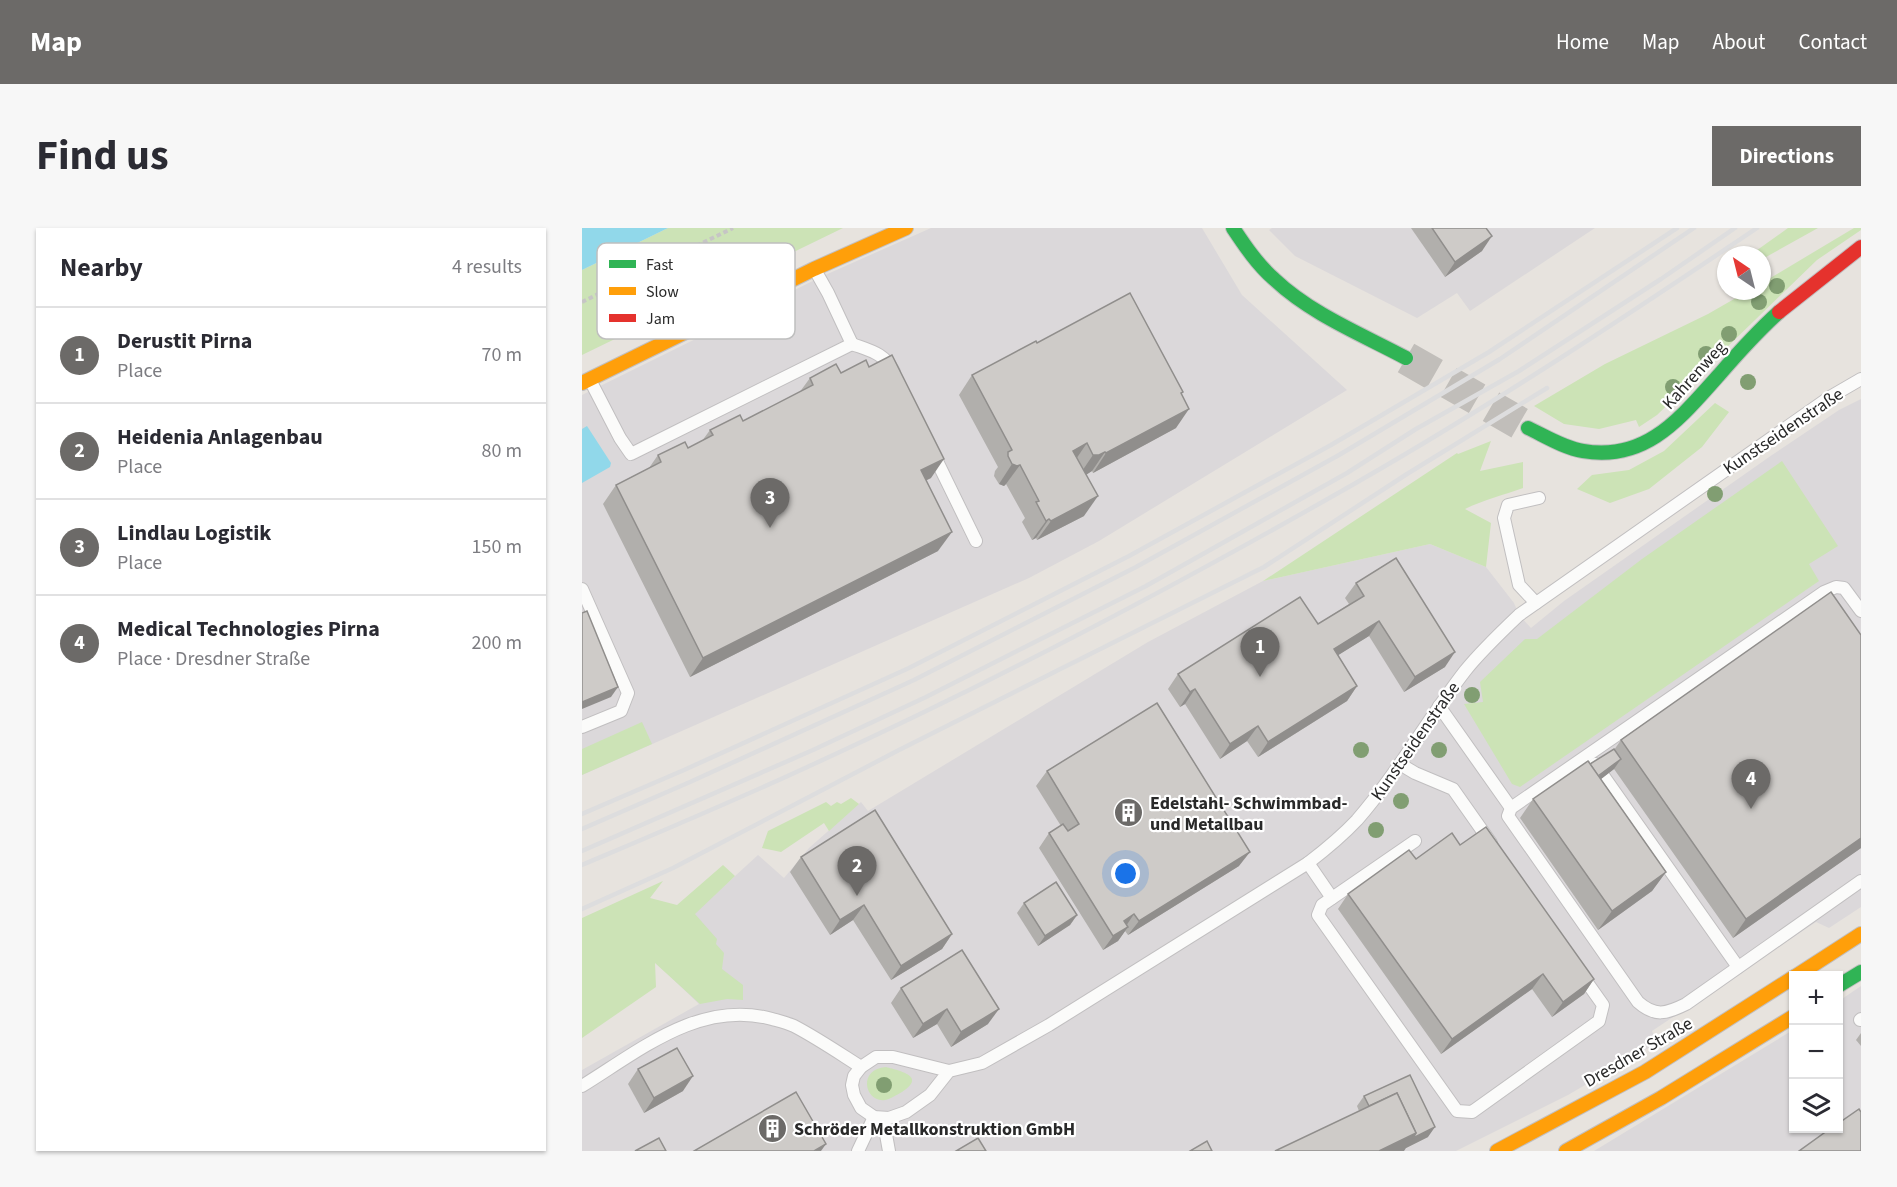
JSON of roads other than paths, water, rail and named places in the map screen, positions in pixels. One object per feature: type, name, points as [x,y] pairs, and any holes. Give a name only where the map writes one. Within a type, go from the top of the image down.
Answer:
[{"type":"street","points":[[795,278],[906,228]]},
{"type":"street","points":[[1233,228],[1265,271],[1287,291],[1406,358]]},
{"type":"street","name":"Kahrenweg","points":[[1528,428],[1581,451],[1603,453],[1627,450],[1649,442],[1665,433],[1683,415],[1761,329],[1809,286],[1861,248]]},
{"type":"street","points":[[586,381],[672,339]]},
{"type":"street","name":"Dresdner Straße","points":[[1803,971],[1861,934]]},
{"type":"street","points":[[1843,984],[1861,972]]},
{"type":"street","name":"Dresdner Straße","points":[[1497,1151],[1644,1072],[1789,980]]},
{"type":"street","points":[[1566,1151],[1661,1098],[1789,1019]]},
{"type":"lane","points":[[814,269],[852,344],[888,361],[898,382]]},
{"type":"lane","points":[[586,381],[631,454],[852,344]]},
{"type":"lane","name":"Kunstseidenstraße","points":[[861,1066],[876,1057],[893,1057],[949,1071],[982,1063],[1019,1043],[1308,863],[1333,844],[1355,822],[1400,764],[1438,706],[1466,670],[1492,640],[1519,615],[1830,397],[1861,379]]},
{"type":"lane","points":[[930,446],[976,541]]},
{"type":"lane","points":[[1536,603],[1519,585],[1504,518],[1508,505],[1539,498]]},
{"type":"lane","points":[[1861,611],[1844,588],[1836,587],[1824,592],[1511,808],[1508,816],[1638,1002],[1647,1009],[1664,1013],[1676,1009],[1861,881]]},
{"type":"lane","points":[[582,589],[628,693],[621,711],[582,727]]},
{"type":"lane","points":[[1438,706],[1511,808]]},
{"type":"lane","points":[[1589,755],[1738,967]]},
{"type":"lane","points":[[1400,764],[1453,789],[1501,858]]},
{"type":"lane","points":[[1415,841],[1322,905],[1318,915],[1457,1111],[1472,1112],[1599,1021],[1603,1005],[1576,966]]},
{"type":"lane","points":[[1308,863],[1332,898]]},
{"type":"lane","points":[[582,1086],[666,1034],[687,1024],[710,1017],[738,1014],[763,1017],[792,1025],[861,1066],[854,1076],[852,1085],[854,1095],[861,1108],[879,1117],[889,1118],[906,1112],[930,1095],[949,1071]]},
{"type":"lane","points":[[858,1151],[879,1117]]},
{"type":"lane","points":[[879,1117],[889,1151]]},
{"type":"water","points":[[582,228],[668,228],[637,243],[597,243],[597,263],[582,270]]},
{"type":"water","points":[[587,426],[611,463],[610,467],[582,483],[582,429]]},
{"type":"tunnel","points":[[1406,358],[1528,428]]},
{"type":"railway","points":[[582,814],[909,668],[1129,556],[1331,445],[1489,352],[1677,228]]},
{"type":"railway","points":[[582,829],[914,680],[1136,567],[1339,455],[1500,359],[1694,228]]},
{"type":"railway","points":[[582,851],[813,750],[926,697],[1146,586],[1347,473],[1416,429],[1519,371],[1735,228]]},
{"type":"railway","points":[[582,865],[885,731],[1088,630],[1222,558],[1457,423],[1608,327],[1757,228]]},
{"type":"railway","points":[[582,909],[673,868],[899,750],[1264,567],[1407,474],[1547,388]]},
{"type":"place","name":"Lindlau Logistik","points":[[770,528]]},
{"type":"place","name":"Derustit Pirna","points":[[1260,677]]},
{"type":"place","name":"Medical Technologies Pirna","points":[[1751,809]]},
{"type":"place","name":"Edelstahl- Schwimmbad- und Metallbau","points":[[1129,813]]},
{"type":"place","name":"Heidenia Anlagenbau","points":[[857,896]]},
{"type":"place","name":"Schröder Metallkonstruktion GmbH","points":[[773,1129]]}]
